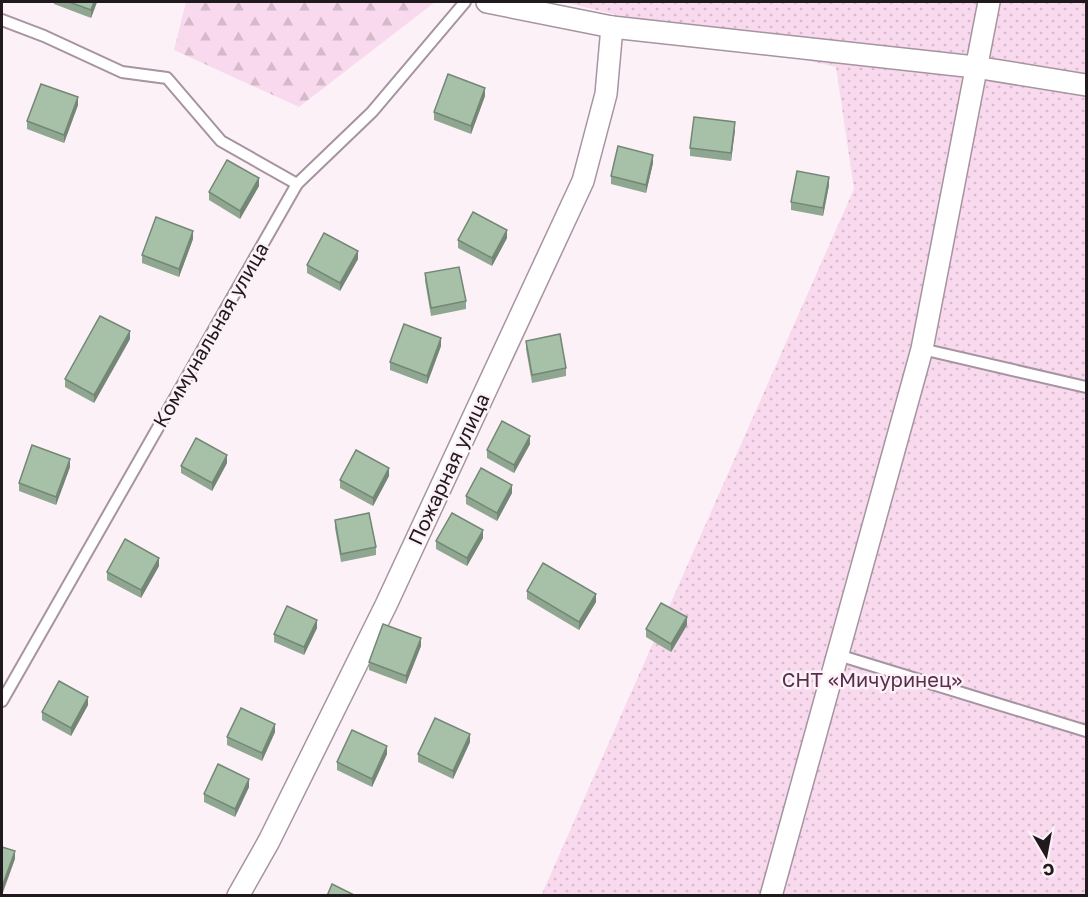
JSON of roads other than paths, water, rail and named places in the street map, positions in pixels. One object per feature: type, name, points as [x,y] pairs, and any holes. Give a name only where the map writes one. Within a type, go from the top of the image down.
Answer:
[{"type":"street","points":[[487,2],[612,27],[975,67],[1086,85]]},
{"type":"street","points":[[771,896],[922,349],[988,2]]},
{"type":"street","name":"Пожарная улица","points":[[238,896],[269,841],[386,605],[583,181],[606,94],[612,27]]},
{"type":"lane","name":"Коммунальная улица","points":[[2,701],[297,184],[372,112],[465,2]]},
{"type":"lane","points":[[2,20],[44,36],[122,72],[167,78],[221,141],[297,184]]},
{"type":"lane","points":[[922,349],[1086,387]]},
{"type":"lane","points":[[838,655],[1086,731]]},
{"type":"park label","name":"СНТ «Мичуринец»","points":[[872,680]]}]
